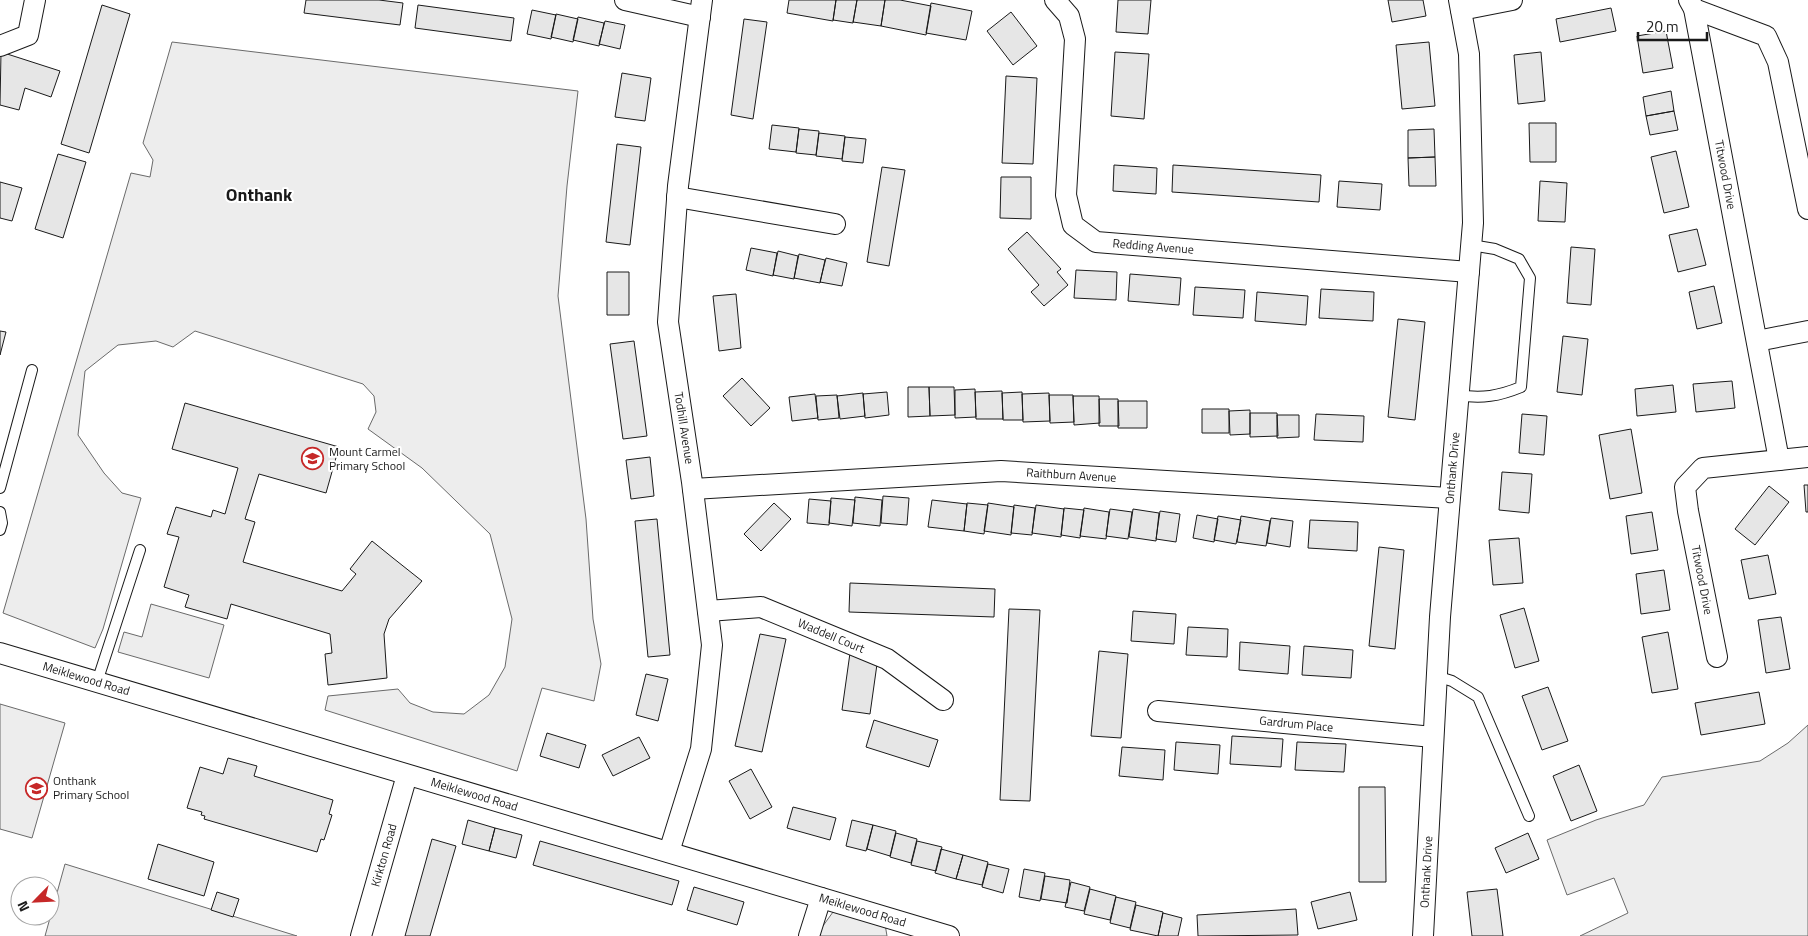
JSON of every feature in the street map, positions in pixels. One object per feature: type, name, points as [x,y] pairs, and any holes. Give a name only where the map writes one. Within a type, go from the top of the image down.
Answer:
[{"type":"street","points":[[0,46],[28,35],[35,0]]},
{"type":"street","points":[[625,0],[701,8]]},
{"type":"street","name":"Redding Avenue","points":[[1055,0],[1069,16],[1075,40],[1066,196],[1073,225],[1096,242],[1469,272]]},
{"type":"street","points":[[1460,5],[1512,0]]},
{"type":"street","name":"Titwood Drive","points":[[1691,4],[1766,36],[1778,62],[1808,208]]},
{"type":"street","name":"Titwood Drive","points":[[1691,4],[1779,460]]},
{"type":"street","name":"Onthank Drive","points":[[1422,936],[1436,676],[1449,498],[1473,223],[1470,54],[1460,5]]},
{"type":"street","name":"Todhill Avenue","points":[[669,852],[701,749],[712,644],[693,490],[668,322],[677,197],[701,8]]},
{"type":"street","points":[[677,197],[835,224]]},
{"type":"street","points":[[1757,341],[1808,331]]},
{"type":"street","name":"Titwood Drive","points":[[1717,657],[1685,487],[1703,468],[1808,457]]},
{"type":"street","name":"Raithburn Avenue","points":[[693,490],[1001,471],[1449,498]]},
{"type":"street","name":"Waddell Court","points":[[708,611],[761,607],[887,659],[943,700]]},
{"type":"street","name":"Meiklewood Road","points":[[0,653],[821,898],[905,930],[949,936]]},
{"type":"street","name":"Gardrum Place","points":[[1158,712],[1433,737]]},
{"type":"street","name":"Kirkton Road","points":[[361,936],[407,775]]},
{"type":"street","points":[[809,936],[821,898]]},
{"type":"lane","points":[[1458,395],[1470,397],[1502,395],[1521,387],[1530,278],[1520,259],[1495,249],[1471,245]]},
{"type":"lane","points":[[0,488],[32,370]]},
{"type":"lane","points":[[0,512],[2,523],[0,530]]},
{"type":"lane","points":[[97,682],[140,550]]},
{"type":"lane","points":[[1436,676],[1452,681],[1478,697],[1529,816]]},
{"type":"shaded area","name":"Mount Carmel Primary School","points":[[172,42],[578,91],[567,186],[558,296],[586,519],[593,619],[601,664],[594,701],[542,688],[517,771],[325,710],[328,696],[398,689],[410,703],[433,712],[464,714],[489,695],[505,667],[512,619],[490,534],[422,468],[368,429],[376,412],[374,396],[363,384],[195,331],[173,347],[156,341],[118,345],[85,371],[78,435],[104,473],[122,493],[141,498],[103,629],[95,648],[3,613],[131,173],[150,177],[153,160],[143,143]]},
{"type":"shaded area","points":[[151,604],[224,625],[209,678],[118,652],[124,632],[142,637]]},
{"type":"shaded area","points":[[0,704],[65,723],[32,838],[0,829]]},
{"type":"shaded area","points":[[1808,725],[1808,936],[1580,936],[1628,913],[1614,878],[1567,895],[1547,840],[1596,820],[1644,805],[1662,777],[1760,761],[1788,743]]},
{"type":"shaded area","points":[[65,864],[297,936],[45,936],[48,926],[60,926],[60,882]]},
{"type":"shaded area","points":[[847,910],[885,924],[887,936],[818,936],[833,912]]},
{"type":"building","points":[[306,0],[379,0],[403,3],[400,25],[304,13]]},
{"type":"building","points":[[789,0],[836,0],[833,21],[787,13]]},
{"type":"building","points":[[836,0],[857,0],[853,23],[833,20]]},
{"type":"building","points":[[857,0],[885,0],[881,26],[853,22]]},
{"type":"building","points":[[885,0],[900,0],[931,6],[926,35],[881,26]]},
{"type":"building","points":[[1118,0],[1151,0],[1148,34],[1116,32]]},
{"type":"building","points":[[1388,0],[1423,0],[1426,16],[1392,22]]},
{"type":"building","points":[[931,3],[972,11],[966,40],[926,33]]},
{"type":"building","points":[[102,5],[130,14],[89,153],[61,144]]},
{"type":"building","points":[[418,5],[514,18],[511,41],[415,28]]},
{"type":"building","points":[[1611,8],[1616,31],[1560,42],[1556,19]]},
{"type":"building","points":[[532,10],[556,15],[551,39],[527,34]]},
{"type":"building","points":[[1011,12],[1037,46],[1013,65],[987,31]]},
{"type":"building","points":[[556,14],[578,19],[573,42],[551,37]]},
{"type":"building","points":[[578,17],[604,23],[599,46],[573,40]]},
{"type":"building","points":[[744,19],[767,22],[753,119],[731,115]]},
{"type":"building","points":[[605,21],[625,25],[620,49],[599,44]]},
{"type":"building","points":[[1666,31],[1673,68],[1643,73],[1637,36]]},
{"type":"building","points":[[1429,42],[1435,106],[1402,109],[1396,45]]},
{"type":"building","points":[[1,52],[60,71],[51,97],[25,88],[19,110],[0,105]]},
{"type":"building","points":[[1115,52],[1149,54],[1144,119],[1111,116]]},
{"type":"building","points":[[1541,52],[1545,101],[1518,104],[1514,55]]},
{"type":"building","points":[[622,73],[651,78],[645,121],[615,117]]},
{"type":"building","points":[[1006,76],[1037,78],[1033,164],[1002,163]]},
{"type":"building","points":[[1671,91],[1674,111],[1646,116],[1643,97]]},
{"type":"building","points":[[1674,111],[1678,130],[1650,135],[1646,116]]},
{"type":"building","points":[[1529,123],[1556,123],[1556,162],[1530,162]]},
{"type":"building","points":[[772,125],[799,128],[796,152],[769,149]]},
{"type":"building","points":[[799,129],[819,131],[816,155],[796,153]]},
{"type":"building","points":[[1434,129],[1435,157],[1408,158],[1408,130]]},
{"type":"building","points":[[819,133],[845,136],[842,159],[816,156]]},
{"type":"building","points":[[845,137],[866,139],[863,163],[842,161]]},
{"type":"building","points":[[617,144],[641,147],[630,245],[606,242]]},
{"type":"building","points":[[1676,151],[1689,207],[1664,213],[1651,157]]},
{"type":"building","points":[[58,154],[86,162],[63,238],[35,229]]},
{"type":"building","points":[[1435,157],[1436,186],[1409,186],[1408,158]]},
{"type":"building","points":[[1114,165],[1157,168],[1156,194],[1113,191]]},
{"type":"building","points":[[1173,165],[1321,175],[1319,202],[1172,192]]},
{"type":"building","points":[[882,167],[905,170],[889,266],[867,262]]},
{"type":"building","points":[[1001,177],[1031,177],[1031,219],[1000,218]]},
{"type":"building","points":[[1339,181],[1382,184],[1380,210],[1337,207]]},
{"type":"building","points":[[1540,181],[1567,183],[1565,222],[1538,221]]},
{"type":"building","points":[[0,182],[22,188],[12,221],[0,218]]},
{"type":"building","points":[[1697,229],[1706,265],[1678,272],[1669,235]]},
{"type":"building","points":[[1027,232],[1061,269],[1057,272],[1068,285],[1044,306],[1031,292],[1039,285],[1008,249]]},
{"type":"building","points":[[1571,247],[1595,249],[1591,305],[1567,303]]},
{"type":"building","points":[[751,248],[777,253],[773,276],[746,270]]},
{"type":"building","points":[[778,251],[798,256],[794,279],[773,275]]},
{"type":"building","points":[[799,254],[825,260],[820,283],[794,278]]},
{"type":"building","points":[[826,258],[847,263],[842,286],[820,282]]},
{"type":"building","points":[[1076,270],[1117,272],[1116,300],[1074,298]]},
{"type":"building","points":[[607,272],[629,272],[629,315],[607,315]]},
{"type":"building","points":[[1130,274],[1181,278],[1179,305],[1128,301]]},
{"type":"building","points":[[1714,286],[1722,323],[1697,329],[1689,292]]},
{"type":"building","points":[[1195,287],[1245,290],[1243,318],[1193,315]]},
{"type":"building","points":[[1321,289],[1374,292],[1373,321],[1319,318]]},
{"type":"building","points":[[1257,292],[1308,296],[1306,325],[1255,321]]},
{"type":"building","points":[[736,294],[741,348],[719,351],[713,296]]},
{"type":"building","points":[[1398,319],[1425,322],[1415,420],[1388,417]]},
{"type":"building","points":[[0,331],[6,332],[0,355]]},
{"type":"building","points":[[1563,336],[1588,339],[1582,395],[1557,392]]},
{"type":"building","points":[[634,341],[647,436],[623,439],[610,344]]},
{"type":"building","points":[[742,378],[770,408],[751,426],[723,396]]},
{"type":"building","points":[[1732,381],[1735,408],[1696,412],[1693,384]]},
{"type":"building","points":[[1673,385],[1676,412],[1637,416],[1635,389]]},
{"type":"building","points":[[908,387],[929,387],[930,416],[908,417]]},
{"type":"building","points":[[929,387],[954,387],[955,415],[930,416]]},
{"type":"building","points":[[975,389],[976,417],[955,418],[955,390]]},
{"type":"building","points":[[1002,391],[1003,419],[976,419],[975,392]]},
{"type":"building","points":[[887,392],[889,415],[865,418],[863,394]]},
{"type":"building","points":[[1022,392],[1023,420],[1003,420],[1002,393]]},
{"type":"building","points":[[863,393],[865,416],[840,419],[837,396]]},
{"type":"building","points":[[1049,393],[1050,421],[1023,422],[1022,394]]},
{"type":"building","points":[[815,394],[818,418],[792,421],[789,397]]},
{"type":"building","points":[[837,395],[839,418],[818,420],[816,396]]},
{"type":"building","points":[[1049,395],[1073,395],[1074,422],[1050,423]]},
{"type":"building","points":[[1073,396],[1099,396],[1100,423],[1074,425]]},
{"type":"building","points":[[1099,399],[1118,399],[1119,426],[1099,426]]},
{"type":"building","points":[[1118,401],[1147,401],[1147,428],[1118,428]]},
{"type":"building","points":[[185,403],[339,447],[326,493],[259,474],[245,519],[255,522],[243,562],[342,591],[356,574],[350,569],[372,541],[422,581],[389,619],[384,634],[387,678],[328,685],[325,654],[332,653],[330,634],[231,604],[227,619],[185,607],[189,595],[164,587],[179,537],[167,534],[176,507],[211,517],[213,510],[225,514],[238,468],[172,449]]},
{"type":"building","points":[[1202,409],[1229,409],[1229,433],[1202,433]]},
{"type":"building","points":[[1250,410],[1250,434],[1230,435],[1229,411]]},
{"type":"building","points":[[1250,413],[1277,413],[1278,436],[1250,437]]},
{"type":"building","points":[[1316,414],[1364,416],[1363,442],[1314,440]]},
{"type":"building","points":[[1522,414],[1547,416],[1544,455],[1519,453]]},
{"type":"building","points":[[1277,415],[1299,415],[1299,437],[1277,438]]},
{"type":"building","points":[[1631,429],[1642,493],[1610,499],[1599,435]]},
{"type":"building","points":[[650,457],[654,496],[631,499],[626,460]]},
{"type":"building","points":[[1502,472],[1532,474],[1529,513],[1499,510]]},
{"type":"building","points":[[1804,485],[1808,485],[1808,512],[1806,512]]},
{"type":"building","points":[[1769,486],[1789,502],[1755,545],[1735,529]]},
{"type":"building","points":[[883,496],[909,498],[907,525],[881,523]]},
{"type":"building","points":[[855,497],[882,500],[880,526],[853,523]]},
{"type":"building","points":[[831,498],[855,500],[852,526],[829,523]]},
{"type":"building","points":[[809,499],[831,501],[829,525],[807,523]]},
{"type":"building","points":[[932,500],[967,504],[964,531],[928,527]]},
{"type":"building","points":[[774,503],[791,519],[761,551],[744,534]]},
{"type":"building","points":[[967,503],[988,505],[984,534],[964,531]]},
{"type":"building","points":[[988,503],[1014,507],[1011,535],[984,531]]},
{"type":"building","points":[[1014,505],[1035,508],[1032,535],[1011,533]]},
{"type":"building","points":[[1036,505],[1064,509],[1061,537],[1032,533]]},
{"type":"building","points":[[1064,508],[1084,510],[1080,538],[1061,535]]},
{"type":"building","points":[[1084,508],[1109,512],[1106,539],[1080,536]]},
{"type":"building","points":[[1110,509],[1132,512],[1128,539],[1106,536]]},
{"type":"building","points":[[1133,509],[1159,513],[1156,541],[1129,537]]},
{"type":"building","points":[[1160,511],[1180,514],[1176,542],[1156,539]]},
{"type":"building","points":[[1652,512],[1658,550],[1631,554],[1626,516]]},
{"type":"building","points":[[1197,515],[1218,519],[1214,542],[1193,538]]},
{"type":"building","points":[[1218,516],[1241,520],[1236,544],[1214,540]]},
{"type":"building","points":[[1241,516],[1270,521],[1266,546],[1237,542]]},
{"type":"building","points":[[1271,518],[1293,521],[1290,547],[1267,543]]},
{"type":"building","points":[[657,519],[670,655],[648,657],[635,521]]},
{"type":"building","points":[[1310,520],[1358,522],[1357,551],[1308,548]]},
{"type":"building","points":[[1519,538],[1523,583],[1493,585],[1489,540]]},
{"type":"building","points":[[1379,547],[1404,550],[1395,649],[1369,646]]},
{"type":"building","points":[[1768,555],[1776,594],[1749,599],[1741,560]]},
{"type":"building","points":[[1664,570],[1670,610],[1641,614],[1636,574]]},
{"type":"building","points":[[850,583],[995,589],[994,617],[849,612]]},
{"type":"building","points":[[1524,608],[1539,661],[1515,668],[1500,615]]},
{"type":"building","points":[[1009,609],[1040,610],[1030,801],[1000,800]]},
{"type":"building","points":[[1133,611],[1176,614],[1174,644],[1131,641]]},
{"type":"building","points":[[1781,617],[1790,669],[1766,673],[1758,620]]},
{"type":"building","points":[[1188,627],[1228,629],[1227,657],[1186,655]]},
{"type":"building","points":[[1668,632],[1678,689],[1652,693],[1642,637]]},
{"type":"building","points":[[760,634],[786,639],[762,752],[735,746]]},
{"type":"building","points":[[1240,642],[1290,646],[1288,674],[1239,670]]},
{"type":"building","points":[[1304,646],[1353,650],[1351,678],[1302,675]]},
{"type":"building","points":[[1099,651],[1128,654],[1121,738],[1091,736]]},
{"type":"building","points":[[850,653],[878,657],[870,714],[842,710]]},
{"type":"building","points":[[646,674],[668,679],[658,721],[636,715]]},
{"type":"building","points":[[1548,687],[1568,741],[1542,750],[1522,696]]},
{"type":"building","points":[[1759,692],[1765,724],[1701,735],[1695,703]]},
{"type":"building","points":[[874,720],[938,740],[929,767],[866,747]]},
{"type":"building","points":[[547,733],[586,745],[579,768],[540,756]]},
{"type":"building","points":[[1232,736],[1283,739],[1281,767],[1230,764]]},
{"type":"building","points":[[639,737],[650,758],[613,776],[602,755]]},
{"type":"building","points":[[1176,742],[1220,745],[1218,774],[1174,770]]},
{"type":"building","points":[[1297,742],[1346,744],[1344,772],[1295,770]]},
{"type":"building","points":[[1122,747],[1165,750],[1163,780],[1119,776]]},
{"type":"building","points":[[228,758],[257,766],[254,776],[333,800],[329,814],[332,815],[324,840],[321,839],[317,852],[204,819],[205,816],[201,815],[202,812],[187,808],[200,767],[223,774]]},
{"type":"building","points":[[1579,765],[1597,811],[1571,821],[1553,776]]},
{"type":"building","points":[[751,769],[772,807],[750,819],[729,781]]},
{"type":"building","points":[[1359,787],[1385,787],[1386,882],[1359,882]]},
{"type":"building","points":[[793,807],[836,818],[830,840],[787,828]]},
{"type":"building","points":[[468,820],[495,828],[489,851],[462,844]]},
{"type":"building","points":[[852,820],[873,825],[866,851],[846,846]]},
{"type":"building","points":[[873,825],[896,831],[890,856],[867,849]]},
{"type":"building","points":[[495,828],[522,835],[516,858],[489,851]]},
{"type":"building","points":[[896,833],[917,839],[911,863],[890,857]]},
{"type":"building","points":[[1528,833],[1539,859],[1506,873],[1495,848]]},
{"type":"building","points":[[432,839],[456,846],[430,936],[405,936]]},
{"type":"building","points":[[540,841],[679,881],[672,905],[533,865]]},
{"type":"building","points":[[917,841],[942,847],[936,871],[911,865]]},
{"type":"building","points":[[158,844],[214,862],[204,896],[148,879]]},
{"type":"building","points":[[941,849],[963,855],[956,879],[935,873]]},
{"type":"building","points":[[963,855],[988,862],[982,885],[956,879]]},
{"type":"building","points":[[988,864],[1009,869],[1003,893],[982,887]]},
{"type":"building","points":[[1024,869],[1045,873],[1040,901],[1019,897]]},
{"type":"building","points":[[1045,876],[1070,880],[1067,903],[1041,899]]},
{"type":"building","points":[[1071,882],[1090,887],[1084,911],[1065,907]]},
{"type":"building","points":[[694,887],[744,902],[737,925],[687,910]]},
{"type":"building","points":[[1090,889],[1116,896],[1110,920],[1084,914]]},
{"type":"building","points":[[1497,889],[1503,936],[1472,936],[1467,892]]},
{"type":"building","points":[[217,892],[239,899],[233,917],[211,910]]},
{"type":"building","points":[[1350,892],[1357,920],[1318,929],[1311,902]]},
{"type":"building","points":[[1116,897],[1136,902],[1130,928],[1110,923]]},
{"type":"building","points":[[1136,905],[1163,912],[1158,936],[1130,930]]},
{"type":"building","points":[[1296,909],[1298,935],[1198,936],[1197,915]]},
{"type":"building","points":[[1163,913],[1182,918],[1178,936],[1158,936]]},
{"type":"place","name":"Mount Carmel Primary School","points":[[313,459]]},
{"type":"place","name":"Onthank Primary School","points":[[37,788]]},
{"type":"district","name":"Onthank","points":[[259,195]]}]
